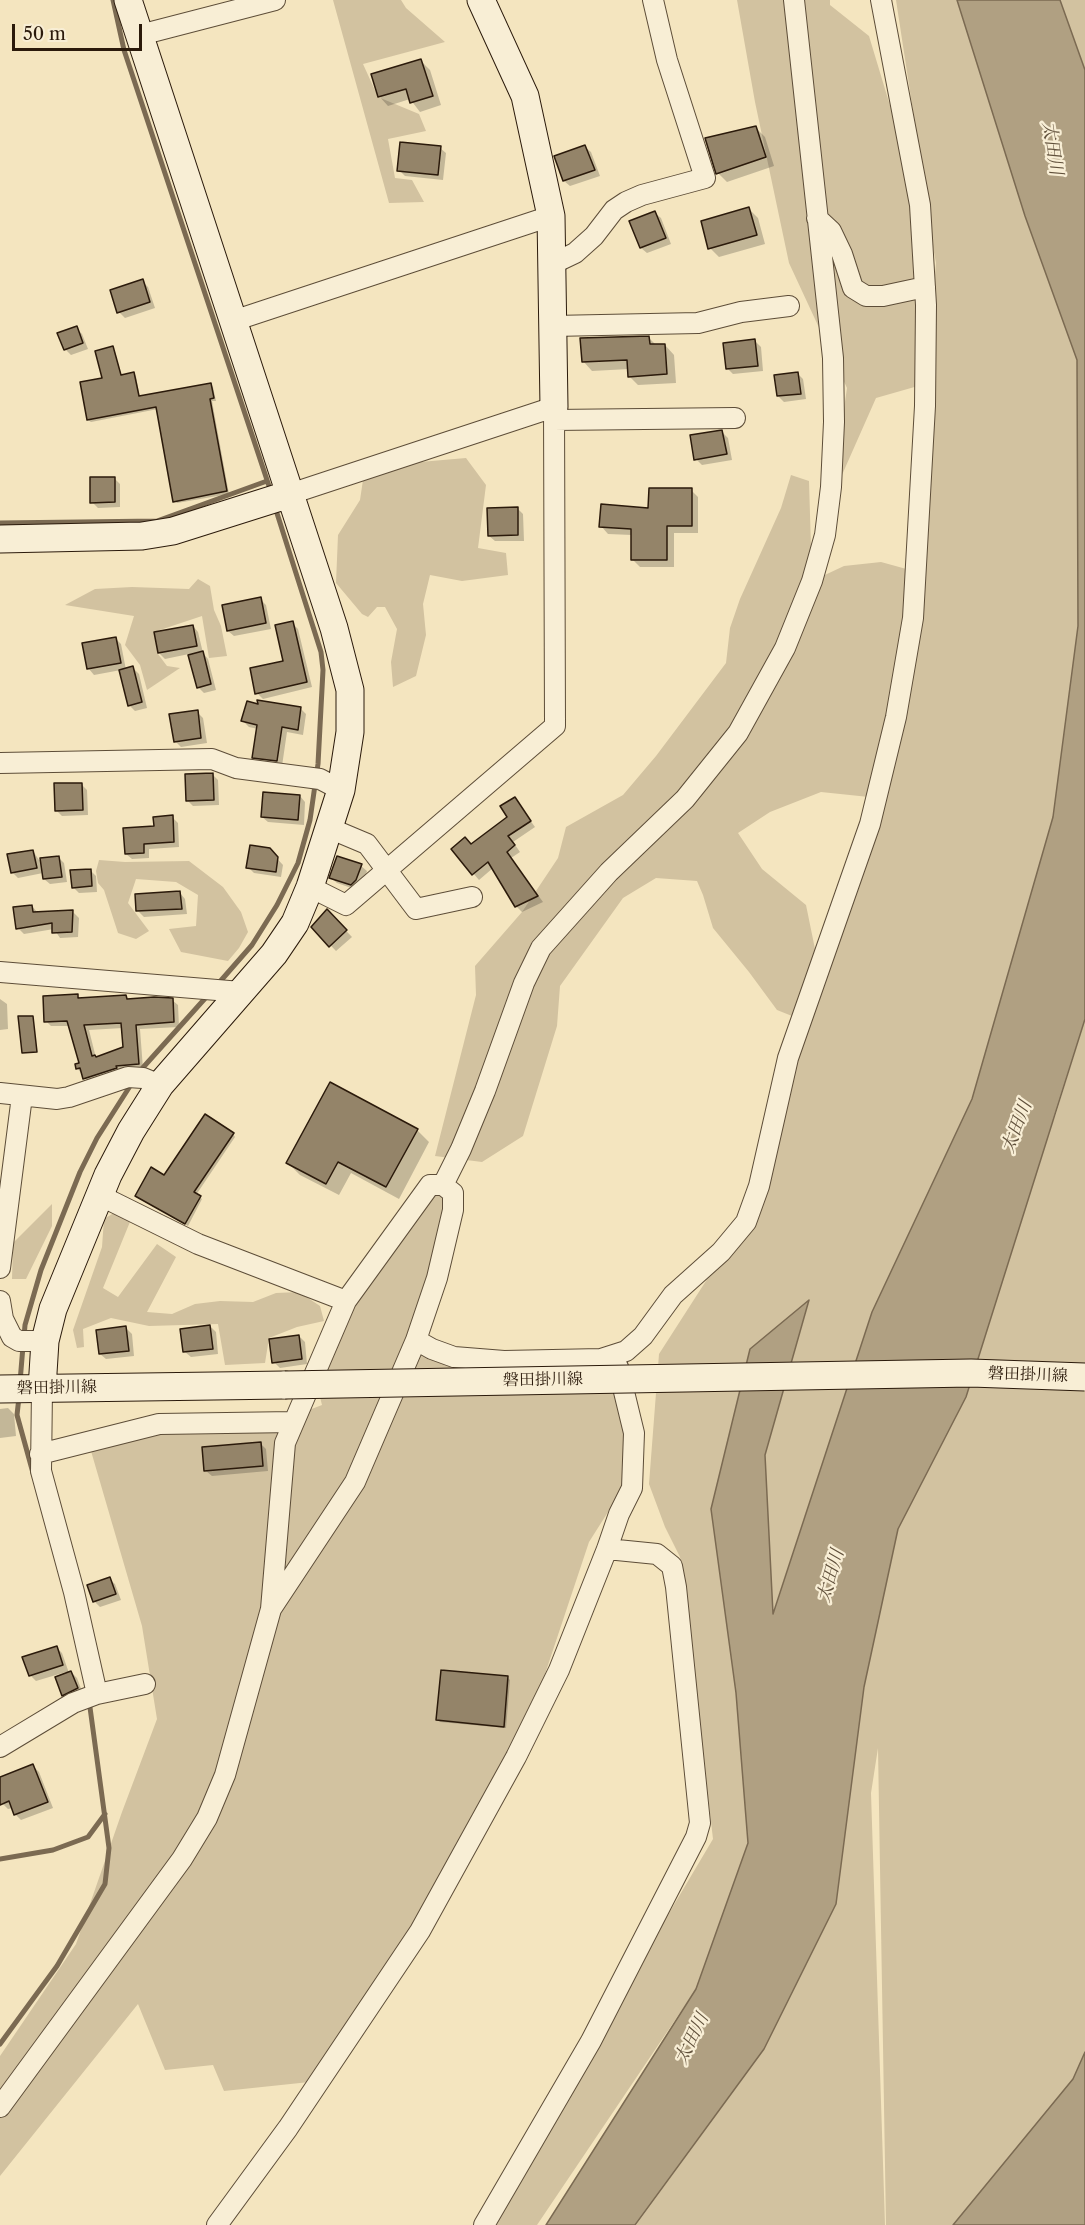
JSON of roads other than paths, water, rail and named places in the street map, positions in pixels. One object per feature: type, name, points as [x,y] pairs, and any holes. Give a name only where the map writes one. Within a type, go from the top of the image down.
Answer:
[{"type":"street","points":[[97,1694],[74,1592],[41,1472],[45,1341],[52,1309],[99,1195],[131,1131],[160,1085],[274,954],[295,923],[310,887],[341,790],[350,732],[350,690],[334,628],[128,0]]},
{"type":"street","points":[[140,35],[275,0]]},
{"type":"street","points":[[310,887],[346,904],[555,726],[551,216],[525,96],[481,0]]},
{"type":"street","points":[[552,264],[575,253],[594,236],[614,210],[626,201],[705,178],[667,60],[653,0]]},
{"type":"street","points":[[443,1185],[485,1091],[524,983],[541,948],[609,872],[685,799],[738,733],[785,648],[812,581],[825,535],[831,487],[834,422],[833,358],[794,0]]},
{"type":"street","points":[[416,1340],[454,1357],[504,1361],[601,1359],[626,1351],[643,1336],[673,1295],[721,1252],[746,1222],[759,1186],[788,1058],[870,824],[896,717],[913,618],[925,406],[925,287],[920,205],[881,0]]},
{"type":"street","points":[[233,321],[551,216]]},
{"type":"street","points":[[817,218],[831,231],[842,254],[852,288],[866,296],[883,296],[925,287]]},
{"type":"street","points":[[553,326],[698,323],[741,312],[789,306]]},
{"type":"street","points":[[0,539],[142,536],[173,531],[554,413],[735,418]]},
{"type":"street","points":[[0,763],[212,759],[236,768],[320,779],[341,790]]},
{"type":"street","points":[[329,828],[368,844],[416,909],[472,897]]},
{"type":"street","points":[[0,972],[241,992]]},
{"type":"street","points":[[0,1093],[57,1099],[128,1077],[143,1078],[160,1085]]},
{"type":"street","points":[[0,1268],[22,1096]]},
{"type":"street","points":[[0,2107],[182,1859],[207,1818],[225,1775],[271,1609],[285,1443],[346,1301],[430,1185],[443,1185],[453,1193],[453,1209],[437,1278],[416,1340],[355,1482],[271,1609]]},
{"type":"street","points":[[99,1195],[198,1244],[346,1301]]},
{"type":"street","points":[[0,1301],[3,1319],[12,1336],[19,1341],[45,1341]]},
{"type":"street","points":[[217,2225],[288,2128],[420,1931],[516,1757],[559,1670],[619,1514],[632,1488],[634,1433],[615,1355]]},
{"type":"street","name":"磐田掛川線","points":[[0,1389],[971,1373],[1085,1377]]},
{"type":"street","points":[[40,1454],[159,1424],[293,1422]]},
{"type":"street","points":[[484,2225],[591,2041],[696,1837],[700,1823],[672,1566],[657,1554],[607,1549]]},
{"type":"street","points":[[0,1747],[73,1703],[97,1694],[145,1684]]},
{"type":"water","name":"太田川","points":[[957,0],[1060,0],[1085,70],[1085,1019],[966,1397],[898,1529],[864,1687],[836,1904],[764,2049],[635,2225],[546,2225],[696,1989],[748,1843],[736,1693],[711,1509],[750,1349],[809,1300],[765,1455],[773,1614],[872,1312],[972,1099],[1053,817],[1078,626],[1077,360],[1025,216]]},
{"type":"water","points":[[1085,2052],[1085,2225],[953,2225],[1073,2079]]},
{"type":"waterway","points":[[113,0],[124,50],[271,492]]},
{"type":"waterway","points":[[0,523],[157,521],[267,481]]},
{"type":"waterway","points":[[217,985],[252,945],[277,905],[298,863],[310,820],[318,764],[323,670],[321,652],[275,507]]},
{"type":"waterway","points":[[139,1072],[209,994]]},
{"type":"waterway","points":[[24,1337],[25,1325],[41,1270],[80,1172],[97,1138],[132,1083]]},
{"type":"waterway","points":[[20,1382],[23,1346]]},
{"type":"waterway","points":[[19,1397],[17,1415],[33,1473]]},
{"type":"waterway","points":[[0,2044],[57,1966],[105,1884],[109,1848],[89,1700]]},
{"type":"waterway","points":[[0,1859],[53,1850],[88,1837],[105,1814]]}]
